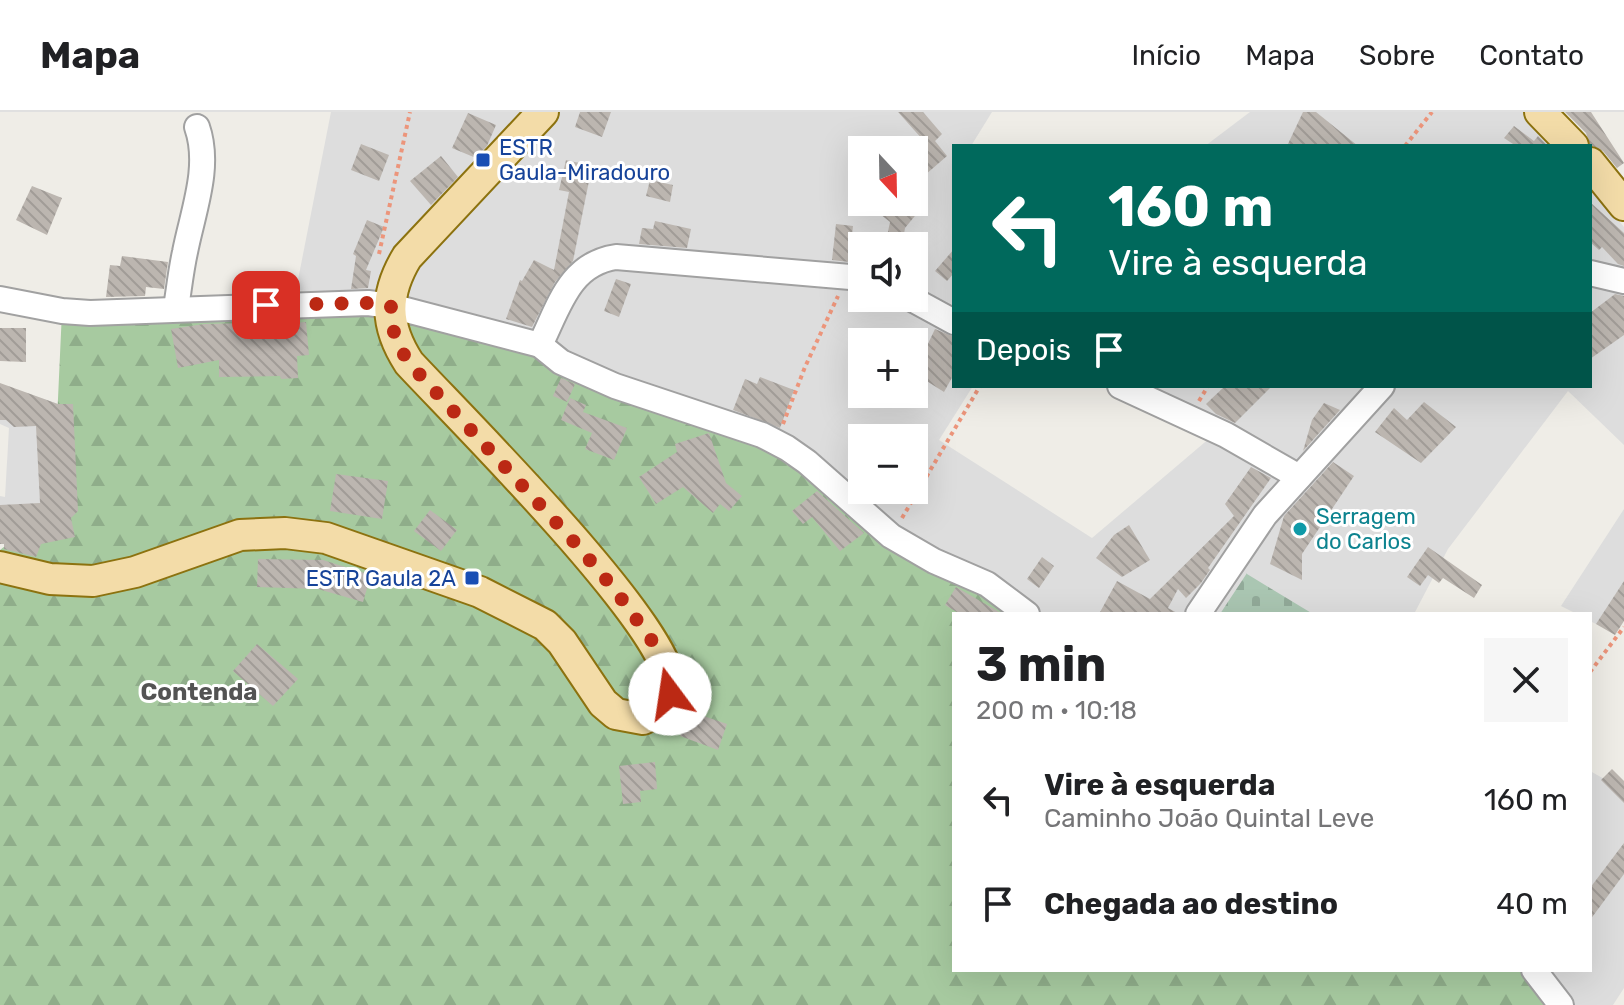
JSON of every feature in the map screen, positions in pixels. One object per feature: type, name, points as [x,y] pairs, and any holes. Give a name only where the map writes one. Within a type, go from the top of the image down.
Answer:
[{"type":"main road","points":[[0,567],[50,579],[93,581],[135,572],[240,535],[285,533],[326,538],[480,592],[526,614],[545,625],[562,642],[603,703],[616,714],[643,719],[655,713],[670,694],[670,680],[655,645],[576,544],[409,363],[397,343],[390,319],[393,282],[407,257],[543,112]]},
{"type":"main road","points":[[1540,112],[1571,144]]},
{"type":"main road","points":[[1592,165],[1624,205]]},
{"type":"street","points":[[176,308],[203,164],[203,142],[197,127]]},
{"type":"street","points":[[540,345],[571,282],[585,267],[600,259],[616,257],[848,276]]},
{"type":"street","points":[[1592,273],[1624,281]]},
{"type":"street","points":[[0,299],[90,313],[368,303],[391,306],[540,345],[561,362],[615,386],[776,442],[807,462],[891,536],[934,561],[987,584],[1024,612]]},
{"type":"street","points":[[928,308],[952,321]]},
{"type":"street","points":[[1124,388],[1226,435],[1299,477]]},
{"type":"street","points":[[1199,612],[1265,515],[1380,388]]},
{"type":"street","points":[[1536,972],[1561,1005]]},
{"type":"path","points":[[378,259],[410,112]]},
{"type":"path","points":[[1407,144],[1432,112]]},
{"type":"path","points":[[776,442],[805,367],[848,290]]},
{"type":"path","points":[[891,536],[979,388]]},
{"type":"path","points":[[1592,669],[1624,627]]},
{"type":"shaded area","points":[[331,112],[992,112],[972,144],[952,144],[952,388],[972,388],[939,440],[1092,538],[1224,426],[1136,388],[1592,388],[1592,279],[1624,278],[1624,445],[1568,391],[1448,549],[1415,612],[952,613],[384,300],[296,290]]},
{"type":"shaded area","points":[[1250,112],[1526,112],[1553,144],[1208,144]]},
{"type":"shaded area","points":[[1592,189],[1624,227],[1624,270],[1592,272]]},
{"type":"shaded area","points":[[0,384],[55,403],[53,508],[0,543],[0,496],[5,497],[9,428],[0,424]]},
{"type":"shaded area","points":[[1624,509],[1624,606],[1602,627],[1592,622],[1592,612],[1573,612],[1561,606]]},
{"type":"shaded area","points":[[1592,772],[1624,790],[1624,988],[1613,1005],[1561,1005],[1537,972],[1592,972]]},
{"type":"green space","points":[[391,306],[762,435],[848,495],[848,504],[861,504],[1017,612],[952,612],[952,972],[1529,972],[1557,1005],[0,1005],[0,550],[53,508],[62,311]]},
{"type":"green space","points":[[1247,573],[1310,612],[1221,612]]},
{"type":"building","points":[[580,112],[611,112],[602,137],[575,127]]},
{"type":"building","points":[[898,112],[923,112],[942,134],[935,141],[947,156],[928,172],[928,136],[919,136]]},
{"type":"building","points":[[1303,112],[1316,112],[1356,144],[1288,144]]},
{"type":"building","points":[[1565,112],[1591,112],[1624,163],[1617,168],[1603,151],[1590,144],[1586,133]]},
{"type":"building","points":[[468,113],[496,125],[487,146],[476,158],[452,148]]},
{"type":"building","points":[[1514,126],[1534,141],[1538,136],[1546,144],[1513,144],[1504,138]]},
{"type":"building","points":[[361,144],[389,155],[379,181],[351,170]]},
{"type":"building","points":[[441,156],[458,177],[431,205],[410,181]]},
{"type":"building","points":[[566,160],[592,166],[573,261],[555,282],[532,327],[506,319],[520,280],[534,260],[554,270],[569,192],[559,190]]},
{"type":"building","points":[[650,180],[673,185],[670,202],[646,196]]},
{"type":"building","points":[[32,186],[62,198],[47,235],[16,220]]},
{"type":"building","points":[[1592,204],[1624,233],[1624,266],[1618,264],[1602,247],[1599,250],[1592,244]]},
{"type":"building","points":[[882,216],[915,216],[904,232],[888,232],[890,222]]},
{"type":"building","points":[[367,220],[384,227],[366,270],[371,271],[368,288],[351,289],[356,256],[353,254]]},
{"type":"building","points":[[655,221],[691,229],[687,248],[639,244],[642,228],[653,229]]},
{"type":"building","points":[[836,224],[853,226],[852,232],[848,232],[848,262],[832,260]]},
{"type":"building","points":[[952,251],[952,275],[947,281],[935,271]]},
{"type":"building","points":[[122,256],[168,262],[164,289],[146,287],[145,296],[106,297],[110,265],[120,266]]},
{"type":"building","points":[[616,279],[631,284],[619,317],[604,311]]},
{"type":"building","points":[[1615,294],[1624,296],[1624,335],[1592,358],[1592,311]]},
{"type":"building","points":[[306,322],[309,355],[297,356],[298,378],[219,377],[219,360],[178,368],[171,329],[204,324],[251,323],[251,326]]},
{"type":"building","points":[[0,328],[26,328],[26,362],[0,361]]},
{"type":"building","points":[[935,329],[952,336],[952,378],[944,392],[928,382],[928,344]]},
{"type":"building","points":[[760,377],[794,390],[780,428],[733,410],[745,379],[757,384]]},
{"type":"building","points":[[561,378],[575,384],[567,402],[553,396]]},
{"type":"building","points":[[0,383],[58,404],[73,404],[78,511],[71,518],[75,537],[41,544],[36,557],[4,549],[4,544],[0,544],[0,505],[40,503],[36,426],[14,427],[6,420],[0,420]]},
{"type":"building","points":[[1223,388],[1270,388],[1235,423],[1216,414],[1206,404]]},
{"type":"building","points":[[570,398],[586,405],[583,412],[627,428],[614,460],[585,449],[592,433],[561,420]]},
{"type":"building","points":[[1424,402],[1456,427],[1421,463],[1375,432],[1394,408],[1407,420]]},
{"type":"building","points":[[1324,403],[1340,410],[1303,451],[1312,420]]},
{"type":"building","points":[[709,433],[726,483],[742,496],[729,511],[720,504],[713,513],[683,487],[656,504],[639,477],[677,452],[675,444]]},
{"type":"building","name":"Serragem do Carlos","points":[[1333,462],[1354,476],[1302,554],[1302,580],[1270,564],[1284,516]]},
{"type":"building","points":[[1251,467],[1271,478],[1208,568],[1210,570],[1201,583],[1186,598],[1178,589],[1168,608],[1175,612],[1100,612],[1117,581],[1150,599],[1234,516],[1225,504]]},
{"type":"building","points":[[336,474],[388,481],[382,519],[330,511]]},
{"type":"building","points":[[817,491],[864,533],[840,551],[812,517],[803,524],[792,511]]},
{"type":"building","points":[[430,510],[457,530],[441,551],[414,531]]},
{"type":"building","points":[[1129,525],[1150,560],[1122,577],[1096,558],[1114,535]]},
{"type":"building","points":[[1428,547],[1482,585],[1474,598],[1443,578],[1439,583],[1428,575],[1420,586],[1407,577]]},
{"type":"building","points":[[1042,557],[1054,566],[1039,588],[1027,579]]},
{"type":"building","points":[[258,559],[323,560],[371,575],[363,602],[318,589],[257,587]]},
{"type":"building","points":[[1624,581],[1624,621],[1615,635],[1596,624]]},
{"type":"building","points":[[956,587],[999,612],[957,612],[945,605]]},
{"type":"building","points":[[257,644],[298,679],[273,706],[233,671]]},
{"type":"building","points":[[689,711],[727,724],[718,750],[680,736]]},
{"type":"building","points":[[655,762],[657,789],[640,791],[641,802],[623,804],[619,766]]},
{"type":"building","points":[[1612,769],[1624,781],[1624,803],[1601,780]]},
{"type":"building","points":[[1624,843],[1624,874],[1592,917],[1592,885]]},
{"type":"place","name":"ESTR Gaula-Miradouro","points":[[483,160]]},
{"type":"place","name":"Serragem do Carlos","points":[[1300,529]]},
{"type":"place","name":"ESTR Gaula 2A","points":[[472,578]]},
{"type":"district","name":"Contenda","points":[[199,692]]},
{"type":"route","points":[[266,305],[368,303],[391,306],[390,319],[397,343],[409,363],[615,590],[655,645],[670,680],[670,694]]}]
